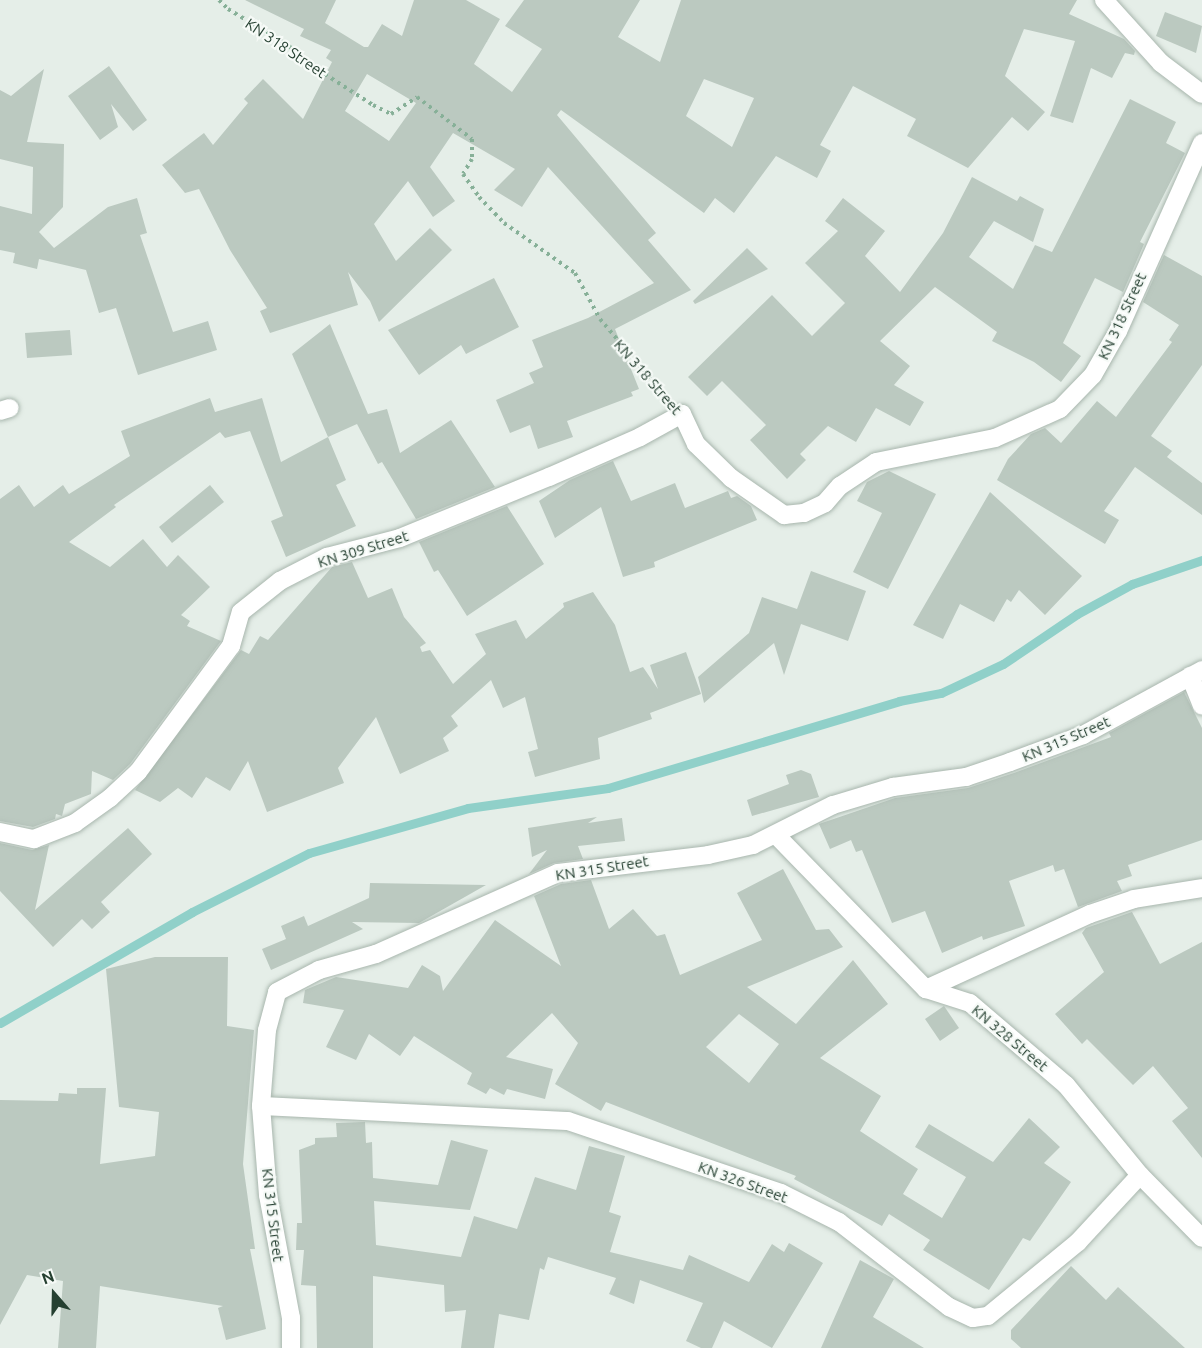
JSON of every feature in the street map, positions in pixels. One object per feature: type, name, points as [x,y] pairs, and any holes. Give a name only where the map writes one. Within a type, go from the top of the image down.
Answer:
[{"type":"street","points":[[1104,0],[1161,63],[1202,94]]},
{"type":"street","name":"KN 318 Street","points":[[682,414],[696,444],[731,478],[784,515],[804,513],[825,503],[840,486],[876,462],[995,438],[1060,409],[1093,375],[1118,331],[1202,143]]},
{"type":"street","name":"KN 309 Street","points":[[0,831],[34,839],[75,823],[110,798],[138,772],[231,646],[241,612],[280,580],[327,557],[400,538],[549,477],[640,437],[682,414]]},
{"type":"street","points":[[1196,673],[1202,706]]},
{"type":"street","name":"KN 315 Street","points":[[291,1348],[291,1318],[269,1205],[261,1106],[267,1030],[276,992],[319,970],[376,954],[558,873],[708,855],[753,845],[833,805],[893,787],[966,777],[1083,735],[1196,673]]},
{"type":"street","name":"KN 328 Street","points":[[776,835],[926,989],[970,1003],[1066,1085],[1140,1175],[1202,1238]]},
{"type":"street","points":[[926,989],[1090,914],[1134,899],[1202,888]]},
{"type":"street","name":"KN 326 Street","points":[[261,1106],[568,1121],[780,1193],[839,1222],[948,1307],[973,1318],[988,1316],[1078,1242],[1140,1175]]},
{"type":"path","name":"KN 318 Street","points":[[219,0],[228,9],[289,46],[306,62],[373,105],[391,114],[417,97],[472,139],[472,159],[463,174],[479,197],[504,223],[575,273],[600,319],[628,357],[682,414]]},
{"type":"building","points":[[245,0],[336,0],[325,23],[364,47],[368,47],[382,24],[402,36],[414,0],[466,0],[500,19],[474,64],[512,92],[542,49],[505,26],[524,0],[640,0],[618,37],[660,62],[681,0],[1077,0],[1069,14],[1124,39],[1135,51],[1134,55],[1125,53],[1112,78],[1091,68],[1073,123],[1050,116],[1075,41],[1024,29],[1005,76],[1045,112],[1028,131],[1012,117],[968,168],[907,136],[916,119],[853,86],[820,145],[831,151],[817,178],[776,156],[734,213],[715,198],[704,213],[561,110],[557,115],[656,233],[648,240],[691,290],[615,329],[639,389],[631,392],[633,396],[567,421],[573,437],[538,449],[530,425],[510,433],[496,400],[534,383],[529,373],[543,367],[532,340],[588,318],[654,283],[548,167],[522,207],[494,190],[515,169],[453,133],[430,167],[455,201],[433,217],[408,181],[374,224],[396,261],[430,228],[452,250],[379,322],[370,301],[348,272],[358,305],[270,333],[260,311],[267,308],[230,250],[199,189],[185,193],[162,165],[204,133],[213,145],[248,103],[244,99],[263,79],[303,119],[332,62],[326,58],[331,50],[300,36],[304,29]],"holes":[[[367,74],[416,103],[389,141],[345,111]],[[704,79],[754,98],[732,147],[686,116]]]},
{"type":"building","points":[[1165,12],[1202,26],[1196,53],[1156,36]]},
{"type":"building","points":[[109,66],[147,120],[133,131],[111,104],[118,127],[100,140],[68,96]]},
{"type":"building","points":[[44,69],[27,142],[64,144],[63,207],[39,232],[54,248],[108,207],[137,198],[147,233],[140,235],[173,332],[208,321],[217,350],[138,375],[116,308],[99,313],[86,270],[39,259],[37,269],[13,263],[15,253],[0,250],[0,206],[32,214],[33,167],[0,159],[0,90],[11,96]]},
{"type":"building","points":[[1130,99],[1176,122],[1166,143],[1185,153],[1140,242],[1144,244],[1123,292],[1095,278],[1063,343],[1081,356],[1061,382],[1034,362],[992,341],[997,332],[935,287],[880,341],[910,366],[894,385],[924,402],[910,426],[876,408],[856,442],[828,426],[800,454],[806,460],[787,479],[750,440],[766,425],[722,381],[707,396],[688,377],[772,295],[812,336],[845,303],[805,263],[838,231],[825,221],[843,198],[885,231],[865,256],[900,292],[943,233],[972,177],[1017,201],[1020,196],[1044,209],[1033,242],[994,221],[969,257],[1013,289],[1035,245],[1052,252]]},
{"type":"building","points":[[747,248],[768,269],[695,304],[693,301]]},
{"type":"building","points":[[1164,255],[1202,276],[1202,365],[1151,436],[1172,451],[1167,457],[1202,483],[1202,515],[1135,467],[1104,511],[1119,520],[1105,544],[997,480],[1008,459],[1031,434],[1045,428],[1061,443],[1097,401],[1116,417],[1172,342],[1169,340],[1179,325],[1143,302]]},
{"type":"building","points":[[494,278],[519,327],[466,354],[461,345],[419,375],[388,330]]},
{"type":"building","points":[[330,324],[368,414],[387,409],[400,453],[451,420],[495,487],[416,519],[382,462],[378,464],[357,424],[328,437],[292,354]]},
{"type":"building","points":[[70,330],[72,355],[27,358],[25,333]]},
{"type":"building","points":[[210,398],[215,412],[262,398],[281,462],[328,437],[346,480],[336,485],[356,526],[286,557],[271,521],[283,516],[250,431],[225,438],[220,432],[114,505],[116,507],[69,542],[110,567],[143,539],[167,567],[178,555],[210,587],[181,615],[190,621],[187,626],[221,641],[130,764],[113,780],[92,771],[91,794],[65,804],[62,816],[56,814],[55,819],[33,827],[0,821],[0,499],[19,485],[34,507],[63,485],[69,494],[130,456],[121,431]]},
{"type":"building","points":[[613,461],[631,501],[675,483],[685,508],[728,491],[731,498],[737,496],[751,506],[757,520],[654,562],[655,567],[623,577],[601,507],[555,538],[539,501],[570,480]]},
{"type":"building","points":[[889,471],[936,494],[888,589],[853,572],[882,513],[857,501],[867,482]]},
{"type":"building","points":[[210,485],[224,502],[172,543],[159,527]]},
{"type":"building","points":[[990,492],[1082,576],[1045,615],[1019,590],[1011,602],[1007,599],[994,622],[960,604],[943,639],[913,625]]},
{"type":"building","points":[[507,506],[544,564],[467,616],[438,570],[434,572],[419,542]]},
{"type":"building","points":[[352,562],[368,598],[392,588],[404,617],[426,643],[420,647],[422,652],[430,650],[453,684],[486,654],[475,634],[516,620],[526,639],[564,607],[563,603],[593,592],[615,625],[630,672],[643,667],[658,689],[650,665],[686,652],[701,694],[650,713],[652,719],[598,738],[600,759],[535,777],[528,752],[538,749],[525,697],[503,708],[491,680],[451,716],[458,726],[443,738],[449,751],[400,774],[376,717],[338,768],[344,783],[267,812],[248,761],[230,791],[206,777],[192,798],[178,788],[160,802],[135,790],[241,650],[249,654],[260,636],[268,640],[332,567]]},
{"type":"building","points":[[811,571],[866,591],[848,641],[801,624],[784,675],[774,643],[704,703],[698,677],[749,633],[762,597],[797,609]]},
{"type":"building","points":[[1184,692],[1202,728],[1202,840],[1128,865],[1132,876],[1117,881],[1122,891],[1078,907],[1064,869],[1055,872],[1053,865],[1009,881],[1025,926],[983,940],[982,936],[942,953],[925,911],[892,923],[862,850],[856,852],[851,840],[830,849],[819,824],[895,798],[968,788],[1014,773],[1111,737],[1109,733]]},
{"type":"building","points":[[801,770],[811,774],[819,797],[752,816],[747,800],[789,784],[786,775]]},
{"type":"building","points":[[597,817],[588,823],[622,818],[625,841],[578,846],[583,859],[554,863],[529,874],[547,850],[532,857],[528,828]]},
{"type":"building","points":[[128,828],[152,854],[101,902],[110,912],[92,929],[82,919],[53,947],[0,891],[0,843],[32,850],[49,845],[35,910]]},
{"type":"building","points":[[783,869],[816,930],[829,929],[843,947],[747,987],[796,1024],[853,960],[888,1004],[820,1058],[881,1096],[860,1131],[918,1169],[903,1194],[942,1218],[966,1177],[915,1147],[929,1124],[993,1162],[1029,1118],[1060,1147],[1044,1163],[1071,1182],[1030,1241],[1023,1238],[989,1290],[923,1250],[930,1240],[889,1214],[882,1226],[794,1179],[796,1176],[606,1102],[601,1111],[555,1084],[578,1043],[552,1013],[506,1057],[553,1069],[545,1099],[507,1089],[504,1095],[490,1088],[486,1094],[467,1084],[472,1073],[414,1036],[400,1056],[369,1034],[356,1060],[326,1047],[344,1010],[303,1003],[305,990],[336,977],[408,988],[422,965],[440,976],[443,991],[495,920],[561,966],[534,896],[561,884],[591,880],[609,929],[633,909],[657,936],[665,934],[680,975],[762,940],[737,893]],"holes":[[[739,1014],[779,1044],[749,1083],[706,1047]]]},
{"type":"building","points":[[370,883],[486,885],[419,923],[352,922],[363,929],[271,970],[262,949],[286,939],[281,926],[304,916],[308,926],[369,898]]},
{"type":"building","points":[[1132,912],[1160,964],[1202,942],[1202,1158],[1172,1121],[1188,1108],[1153,1066],[1133,1085],[1087,1039],[1082,1044],[1055,1014],[1104,972],[1082,933],[1086,928]]},
{"type":"building","points":[[155,957],[228,957],[227,1026],[254,1030],[243,1164],[255,1249],[250,1249],[266,1329],[226,1340],[218,1308],[223,1306],[100,1286],[96,1348],[58,1348],[63,1281],[27,1275],[0,1325],[0,1100],[58,1101],[59,1093],[77,1094],[77,1088],[106,1088],[100,1164],[155,1156],[159,1112],[119,1107],[106,969]]},
{"type":"building","points":[[944,1006],[959,1028],[940,1041],[925,1019]]},
{"type":"building","points":[[365,1122],[366,1143],[372,1142],[373,1178],[438,1185],[451,1140],[488,1150],[470,1210],[374,1201],[376,1245],[461,1257],[474,1216],[517,1229],[535,1177],[576,1190],[589,1146],[625,1156],[609,1212],[621,1216],[610,1252],[683,1270],[689,1255],[749,1282],[772,1244],[784,1252],[789,1243],[823,1263],[772,1348],[724,1321],[712,1348],[701,1348],[686,1341],[703,1303],[640,1280],[634,1304],[609,1294],[616,1278],[548,1257],[544,1270],[540,1268],[529,1320],[499,1314],[494,1348],[461,1348],[466,1310],[445,1312],[444,1285],[373,1276],[373,1348],[317,1348],[316,1286],[301,1285],[304,1250],[296,1250],[297,1223],[302,1223],[299,1150],[315,1144],[315,1138],[337,1137],[336,1123]]},
{"type":"building","points":[[860,1260],[894,1279],[873,1317],[924,1348],[821,1348]]},
{"type":"building","points":[[1071,1266],[1106,1300],[1118,1287],[1185,1348],[1021,1348],[1011,1339],[1011,1330]]},
{"type":"waterway","points":[[0,1023],[192,912],[309,853],[468,808],[608,788],[899,701],[941,693],[1003,664],[1077,614],[1132,584],[1202,560]]}]
